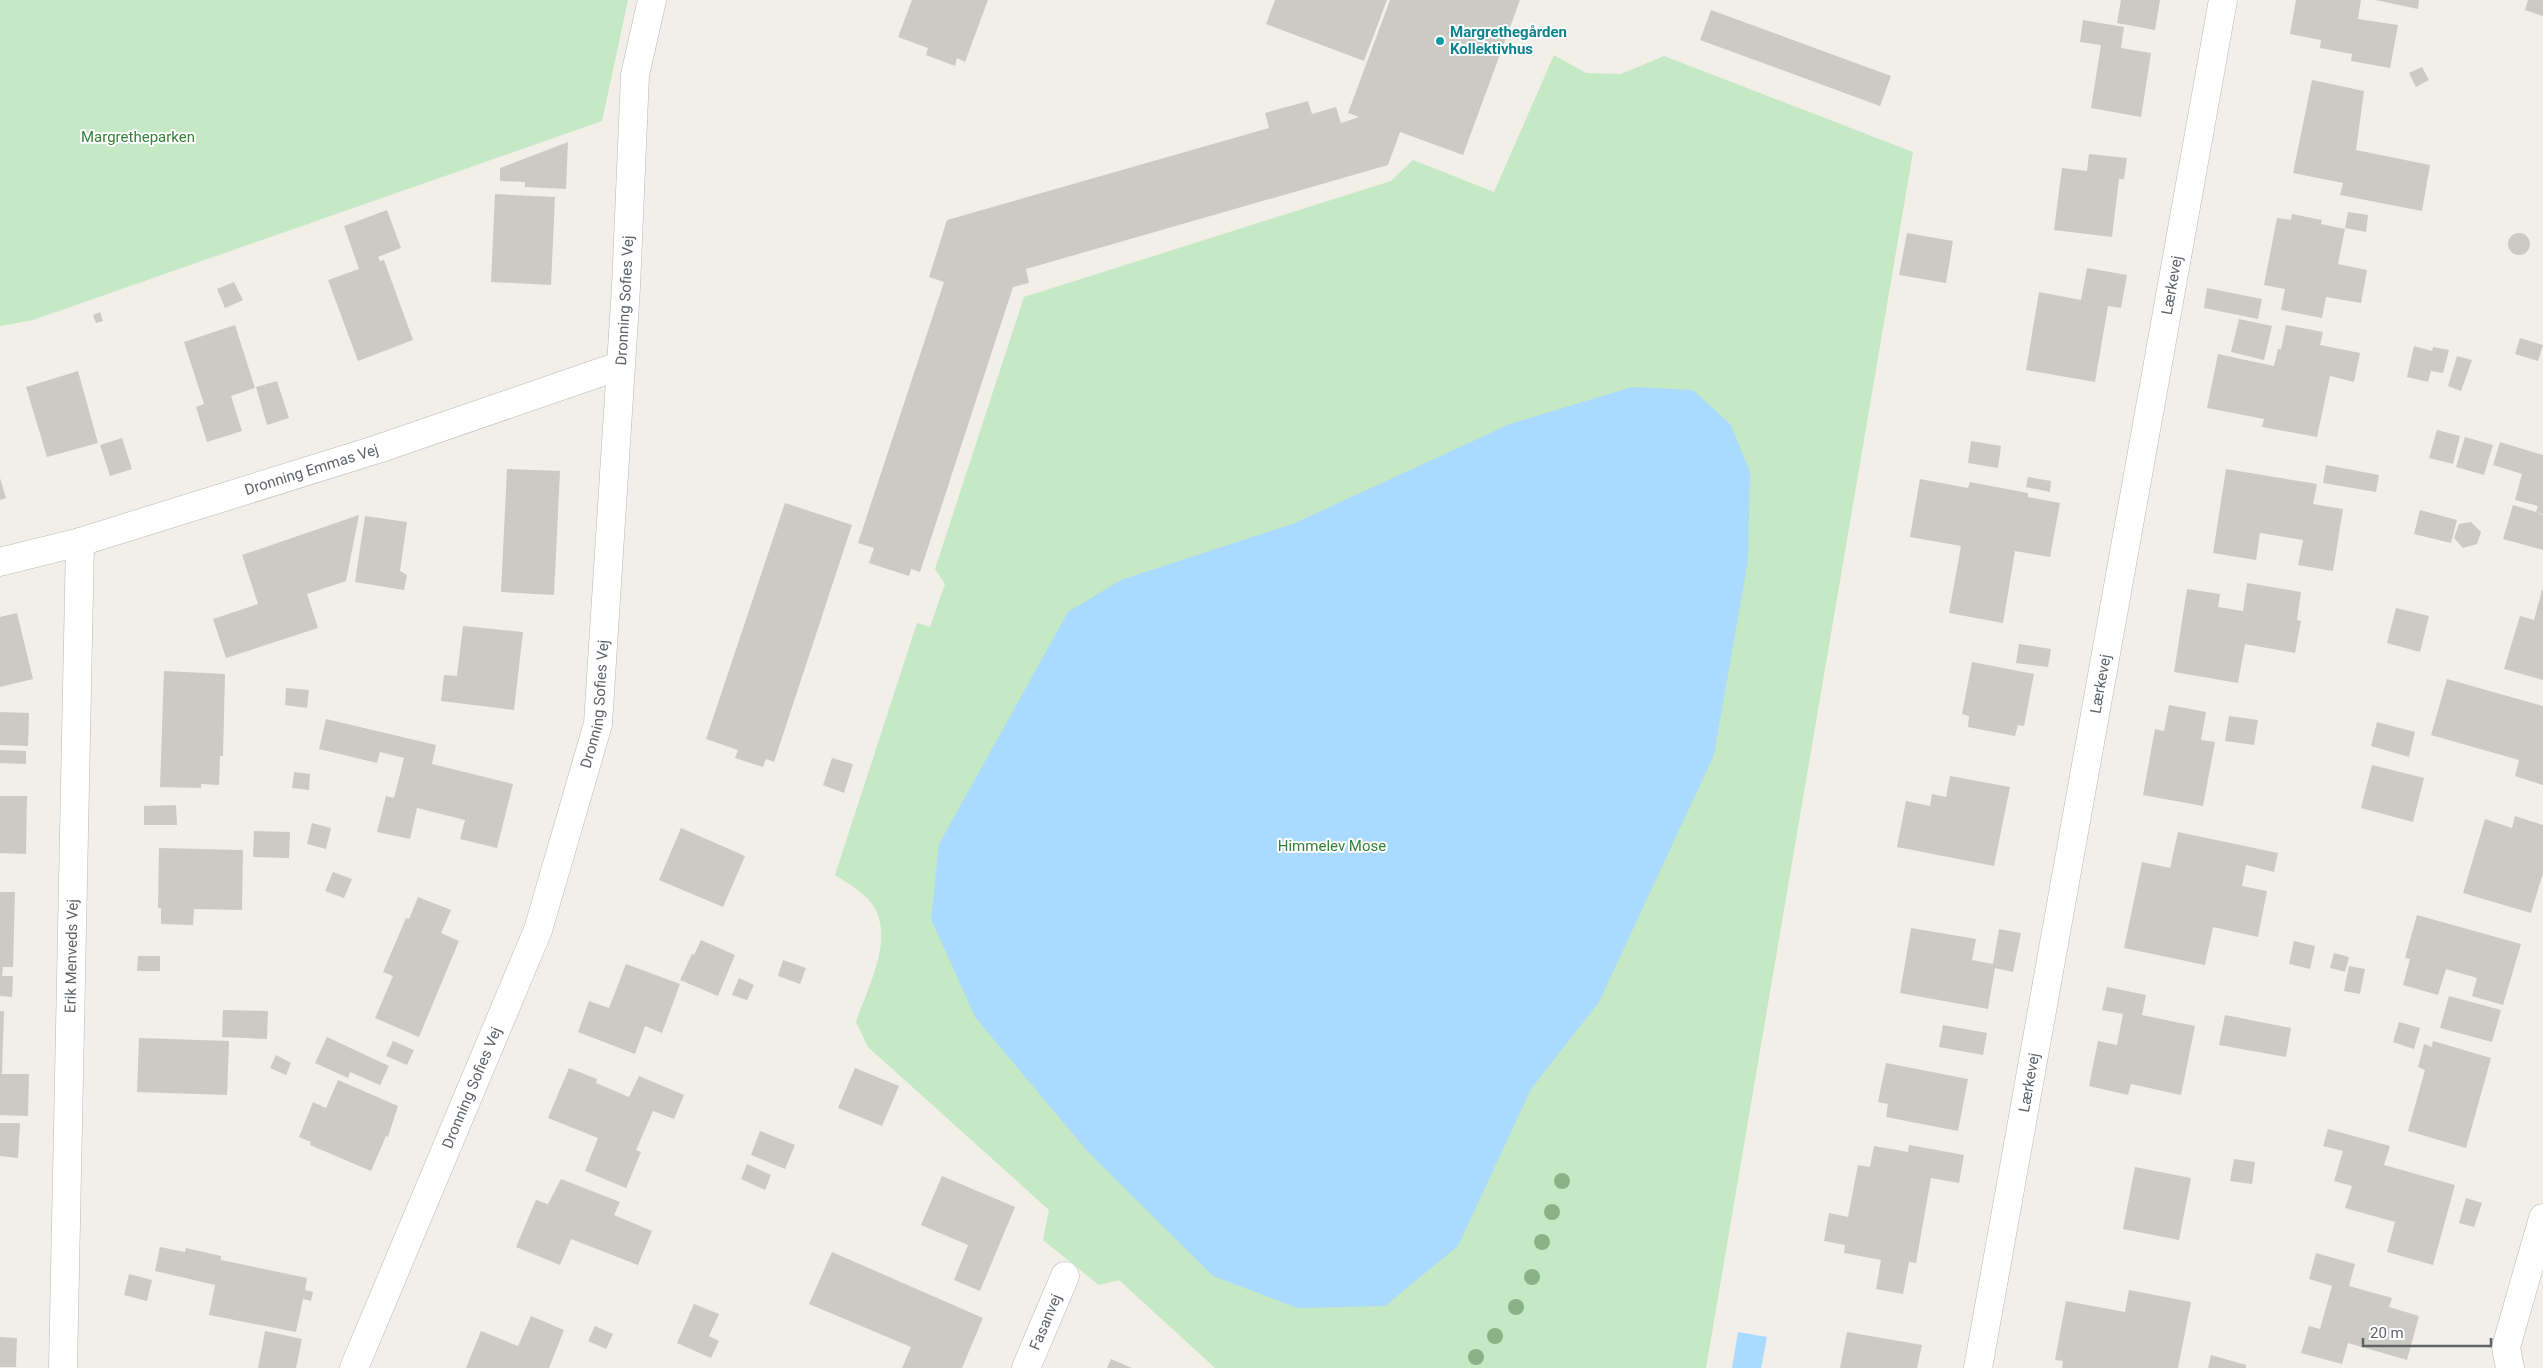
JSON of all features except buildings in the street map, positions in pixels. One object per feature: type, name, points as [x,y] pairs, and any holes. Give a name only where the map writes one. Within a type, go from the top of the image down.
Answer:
[{"type":"street","name":"Dronning Sofies Vej","points":[[354,1368],[538,930],[598,724],[619,366],[626,287],[635,75],[652,0]]},
{"type":"street","name":"Lærkevej","points":[[1978,1368],[2223,0]]},
{"type":"street","name":"Dronning Emmas Vej","points":[[0,562],[80,542],[378,449],[619,366]]},
{"type":"street","name":"Erik Menveds Vej","points":[[63,1368],[80,542]]},
{"type":"street","points":[[2510,1368],[2506,1347],[2543,1218]]},
{"type":"street","name":"Fasanvej","points":[[1026,1368],[1065,1276]]},
{"type":"green space","name":"Margretheparken","points":[[0,0],[628,0],[602,121],[33,320],[0,326]]},
{"type":"green space","name":"Himmelev Mose","points":[[1554,55],[1586,73],[1621,74],[1664,56],[1913,152],[1706,1368],[1215,1368],[1119,1280],[1099,1285],[1043,1240],[1049,1210],[868,1047],[856,1022],[879,956],[880,923],[875,908],[864,895],[835,875],[917,623],[930,627],[945,584],[935,569],[1024,297],[1391,181],[1413,160],[1494,192]]},
{"type":"water","name":"Himmelev Mose","points":[[1632,387],[1693,390],[1731,425],[1750,472],[1748,560],[1714,755],[1599,1002],[1531,1089],[1458,1246],[1385,1306],[1298,1308],[1213,1276],[1089,1153],[975,1017],[931,919],[939,844],[1068,612],[1121,580],[1295,523],[1510,424]]},
{"type":"water","points":[[1738,1332],[1767,1337],[1761,1368],[1732,1368]]},
{"type":"place","name":"Margrethegården Kollektivhus","points":[[1440,41]]}]
